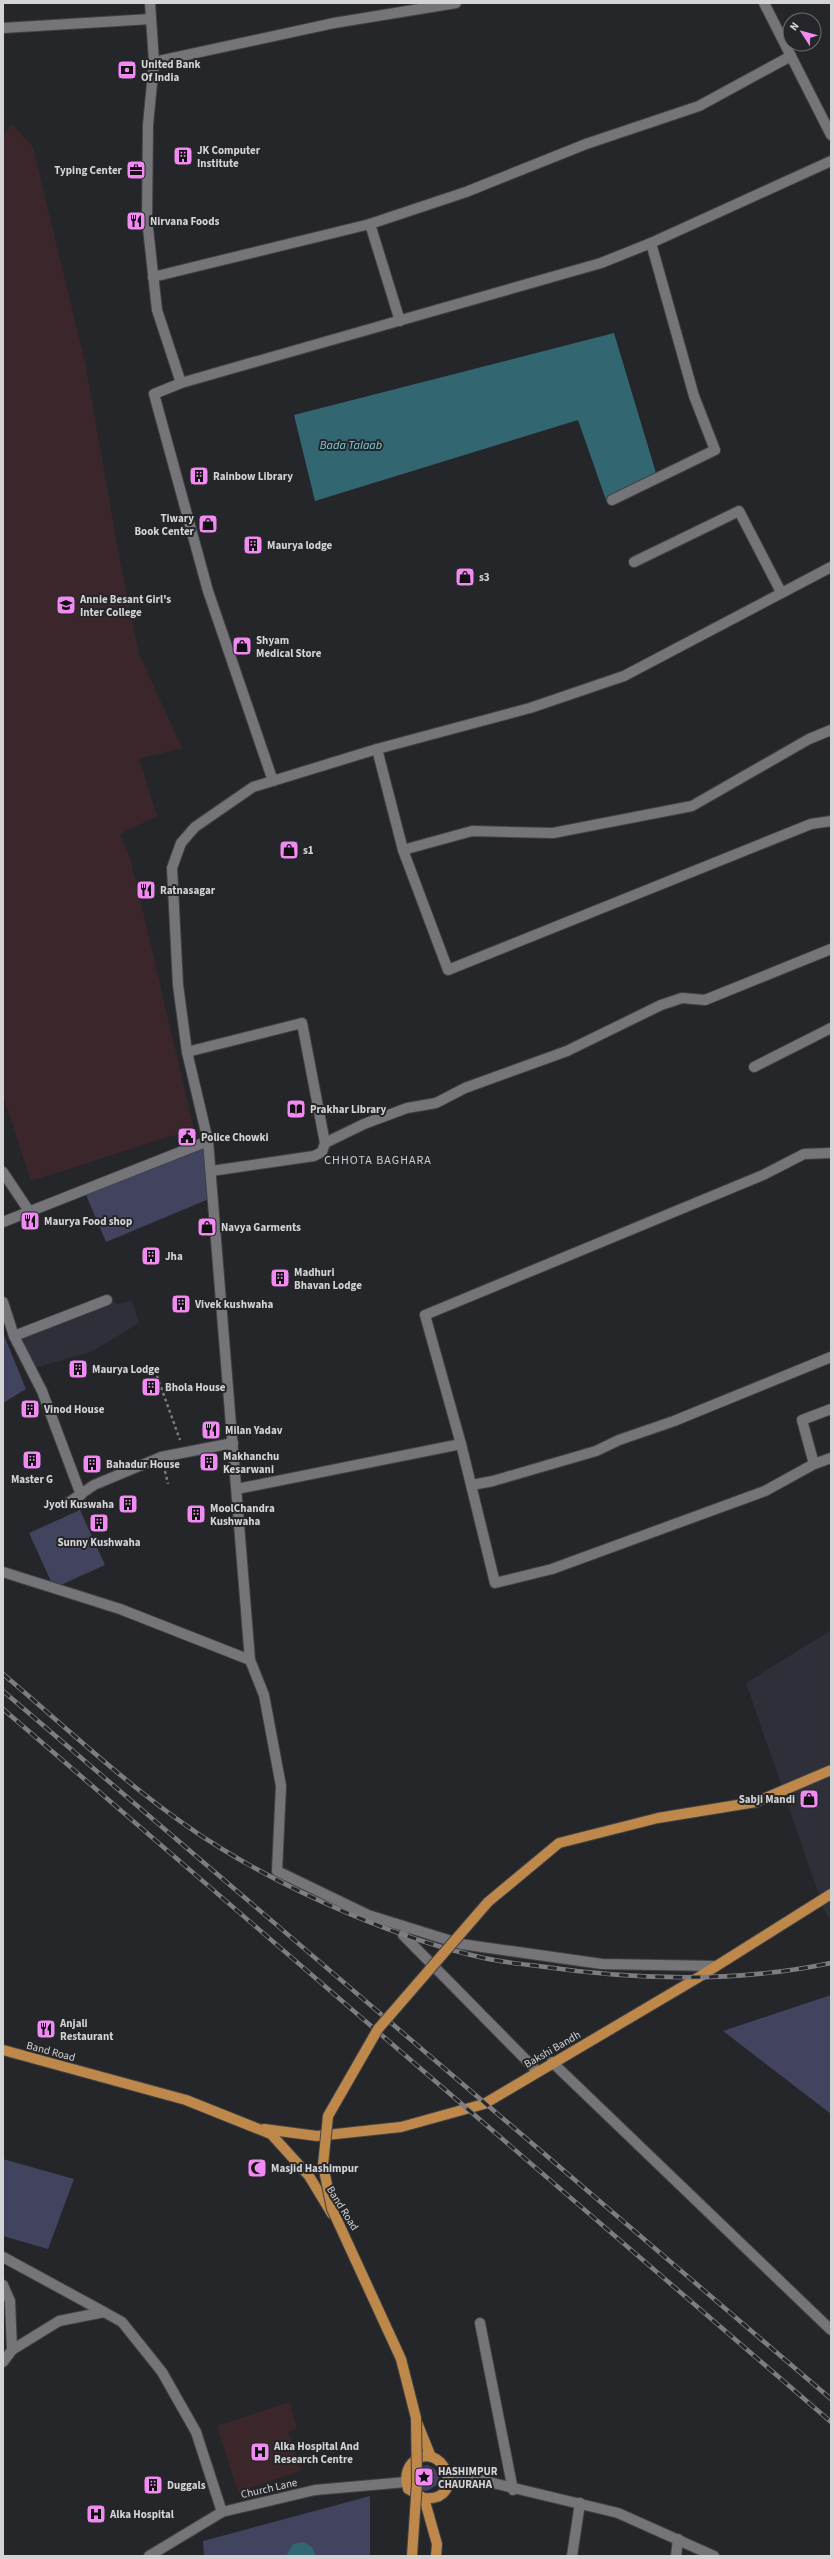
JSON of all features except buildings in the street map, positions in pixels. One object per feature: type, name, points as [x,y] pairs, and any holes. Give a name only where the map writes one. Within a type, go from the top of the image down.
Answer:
[{"type":"main road","points":[[412,2556],[417,2482],[416,2418],[401,2359],[332,2209],[323,2165],[328,2116],[378,2029],[488,1902],[559,1843],[658,1818],[756,1802],[831,1770]]},
{"type":"main road","name":"Bakshi Bandh","points":[[255,2128],[317,2136],[401,2127],[484,2104],[552,2062],[716,1966],[831,1894]]},
{"type":"main road","name":"Band Road","points":[[3,2050],[186,2100],[271,2134],[309,2176],[353,2248],[380,2307],[416,2418],[431,2457]]},
{"type":"main road","points":[[431,2457],[443,2464],[447,2472],[448,2483],[440,2495],[434,2499],[424,2498],[408,2489],[406,2482],[406,2475],[413,2463],[418,2459],[431,2457]]},
{"type":"main road","points":[[408,2556],[410,2533],[424,2498]]},
{"type":"main road","points":[[424,2498],[437,2544],[436,2556]]},
{"type":"street","points":[[150,3],[154,62],[148,125],[147,219],[157,310],[181,383]]},
{"type":"street","points":[[154,62],[405,7],[456,3]]},
{"type":"street","points":[[764,3],[831,135]]},
{"type":"street","points":[[3,28],[151,19]]},
{"type":"street","points":[[153,277],[370,224],[466,192],[586,144],[699,106],[791,56]]},
{"type":"street","points":[[273,781],[208,591],[154,394],[181,383],[601,263],[650,243],[831,161]]},
{"type":"street","points":[[370,224],[400,320]]},
{"type":"street","points":[[612,500],[715,450],[694,396],[650,243]]},
{"type":"street","points":[[634,562],[739,511],[781,592]]},
{"type":"street","points":[[716,1966],[602,1964],[461,1944],[368,1915],[277,1871],[281,1786],[264,1695],[250,1660],[211,1171],[208,1142],[187,1052],[178,985],[172,868],[181,843],[195,827],[253,788],[377,749],[530,708],[624,676],[831,567]]},
{"type":"street","points":[[403,850],[472,831],[553,833],[692,806],[809,739],[831,730]]},
{"type":"street","points":[[377,749],[403,850],[448,970],[811,824],[831,822]]},
{"type":"street","points":[[325,1143],[378,1119],[407,1108],[436,1103],[465,1088],[567,1050],[661,1005],[682,998],[705,1000],[831,949]]},
{"type":"street","points":[[187,1052],[302,1023],[325,1143],[322,1152],[314,1156],[211,1171]]},
{"type":"street","points":[[754,1067],[831,1028]]},
{"type":"street","points":[[3,1222],[208,1142]]},
{"type":"street","points":[[831,1153],[804,1154],[763,1175],[425,1315],[462,1444],[495,1583],[552,1569],[764,1491],[814,1464],[831,1458]]},
{"type":"street","points":[[3,1172],[29,1211]]},
{"type":"street","points":[[14,1336],[107,1300]]},
{"type":"street","points":[[3,1302],[14,1336],[42,1391],[81,1495]]},
{"type":"street","points":[[472,1485],[493,1481],[596,1452],[619,1440],[674,1422],[831,1357]]},
{"type":"street","points":[[814,1464],[802,1420],[831,1409]]},
{"type":"street","points":[[68,1503],[94,1485],[161,1457],[233,1443]]},
{"type":"street","points":[[237,1488],[462,1444]]},
{"type":"street","points":[[3,1572],[120,1609],[250,1660]]},
{"type":"street","points":[[403,1935],[537,2071]]},
{"type":"street","points":[[552,2062],[831,2330]]},
{"type":"street","points":[[3,2257],[122,2322],[162,2372],[196,2432],[222,2512]]},
{"type":"street","points":[[3,2285],[10,2301],[12,2350]]},
{"type":"street","points":[[3,2362],[12,2350],[59,2321],[104,2312]]},
{"type":"street","points":[[480,2323],[513,2490]]},
{"type":"street","points":[[447,2472],[513,2490],[580,2503],[618,2513],[714,2556]]},
{"type":"street","name":"Church Lane","points":[[149,2556],[222,2512],[315,2490],[406,2482]]},
{"type":"street","points":[[572,2556],[580,2503]]},
{"type":"street","points":[[676,2556],[678,2539]]},
{"type":"path","points":[[157,1376],[183,1446]]},
{"type":"shaded area","name":"Annie Besant Girl's Inter College","points":[[12,124],[33,147],[86,367],[119,556],[139,654],[182,748],[139,759],[157,816],[120,834],[131,861],[194,1129],[31,1181],[3,1095],[3,137]]},
{"type":"shaded area","points":[[203,1147],[209,1199],[106,1242],[86,1195]]},
{"type":"shaded area","points":[[132,1301],[139,1323],[91,1352],[31,1369],[20,1340],[36,1325],[80,1309],[114,1302],[117,1304]]},
{"type":"shaded area","points":[[3,1333],[26,1389],[3,1403]]},
{"type":"shaded area","points":[[80,1510],[105,1565],[54,1588],[29,1533]]},
{"type":"shaded area","name":"Sabji Mandi","points":[[831,1630],[831,1919],[826,1915],[746,1683]]},
{"type":"shaded area","points":[[831,1995],[831,2114],[723,2031]]},
{"type":"shaded area","points":[[3,2159],[74,2179],[48,2249],[3,2236]]},
{"type":"shaded area","name":"Alka Hospital And Research Centre","points":[[289,2402],[297,2429],[288,2432],[301,2471],[238,2492],[217,2426]]},
{"type":"shaded area","points":[[427,2465],[435,2469],[439,2477],[437,2485],[427,2491],[419,2489],[418,2468]]},
{"type":"shaded area","points":[[370,2496],[370,2556],[204,2556],[203,2541]]},
{"type":"water","name":"Bada Talaab","points":[[614,333],[656,473],[606,500],[578,420],[315,501],[294,415]]},
{"type":"water","points":[[304,2542],[312,2547],[316,2556],[286,2556],[293,2544]]},
{"type":"railway","points":[[3,1674],[136,1788],[193,1830],[222,1849],[282,1883],[315,1899],[349,1914],[417,1939],[451,1950],[504,1962],[611,1974],[685,1977],[722,1976],[759,1974],[831,1963]]},
{"type":"railway","points":[[3,1691],[831,2399]]},
{"type":"railway","points":[[3,1709],[831,2422]]},
{"type":"place","name":"United Bank Of India","points":[[127,70]]},
{"type":"place","name":"JK Computer Institute","points":[[183,156]]},
{"type":"place","name":"Typing Center","points":[[136,170]]},
{"type":"place","name":"Nirvana Foods","points":[[136,221]]},
{"type":"place","name":"Rainbow Library","points":[[199,476]]},
{"type":"place","name":"Tiwary Book Center","points":[[208,524]]},
{"type":"place","name":"Maurya lodge","points":[[253,545]]},
{"type":"place","name":"s3","points":[[465,577]]},
{"type":"place","name":"Annie Besant Girl's Inter College","points":[[66,605]]},
{"type":"place","name":"Shyam Medical Store","points":[[242,646]]},
{"type":"place","name":"s1","points":[[289,850]]},
{"type":"place","name":"Ratnasagar","points":[[146,890]]},
{"type":"place","name":"Prakhar Library","points":[[296,1109]]},
{"type":"place","name":"Police Chowki","points":[[187,1137]]},
{"type":"place","name":"Maurya Food shop","points":[[30,1221]]},
{"type":"place","name":"Navya Garments","points":[[207,1227]]},
{"type":"place","name":"Jha","points":[[151,1256]]},
{"type":"place","name":"Madhuri Bhavan Lodge","points":[[280,1278]]},
{"type":"place","name":"Vivek kushwaha","points":[[181,1304]]},
{"type":"place","name":"Maurya Lodge","points":[[78,1369]]},
{"type":"place","name":"Bhola House","points":[[151,1387]]},
{"type":"place","name":"Vinod House","points":[[30,1409]]},
{"type":"place","name":"Milan Yadav","points":[[211,1430]]},
{"type":"place","name":"Master G","points":[[32,1460]]},
{"type":"place","name":"Makhanchu Kesarwani","points":[[209,1462]]},
{"type":"place","name":"Bahadur House","points":[[92,1464]]},
{"type":"place","name":"Jyoti Kuswaha","points":[[128,1504]]},
{"type":"place","name":"MoolChandra Kushwaha","points":[[196,1514]]},
{"type":"place","name":"Sunny Kushwaha","points":[[99,1523]]},
{"type":"place","name":"Sabji Mandi","points":[[809,1799]]},
{"type":"place","name":"Anjali Restaurant","points":[[46,2029]]},
{"type":"place","name":"Masjid Hashimpur","points":[[257,2168]]},
{"type":"place","name":"Alka Hospital And Research Centre","points":[[260,2452]]},
{"type":"place","name":"HASHIMPUR CHAURAHA","points":[[424,2477]]},
{"type":"place","name":"Duggals","points":[[153,2485]]},
{"type":"place","name":"Alka Hospital","points":[[96,2514]]},
{"type":"district","name":"CHHOTA BAGHARA","points":[[378,1160]]}]
